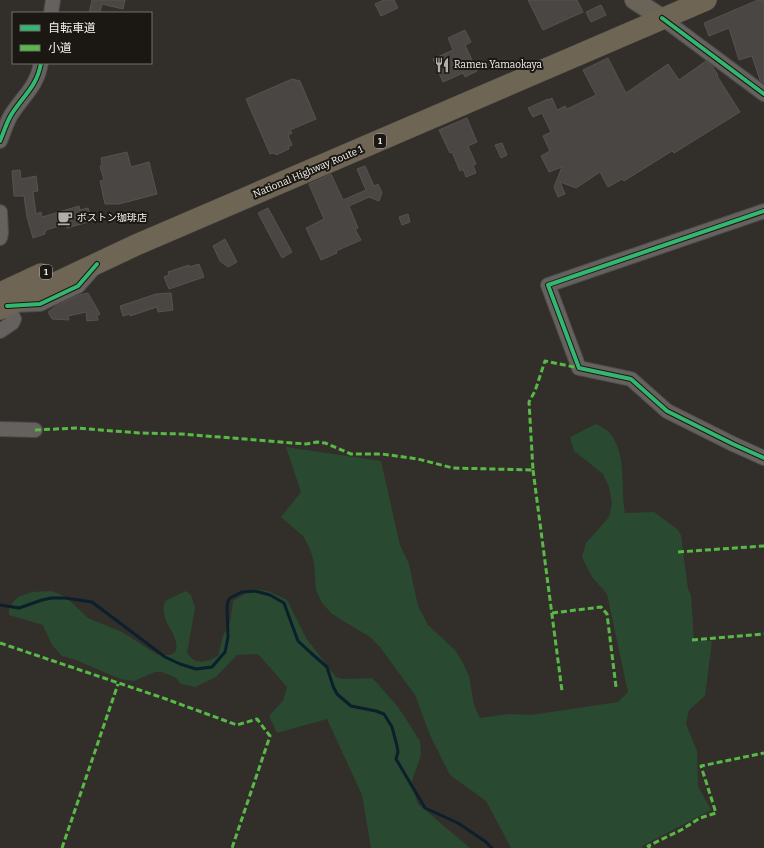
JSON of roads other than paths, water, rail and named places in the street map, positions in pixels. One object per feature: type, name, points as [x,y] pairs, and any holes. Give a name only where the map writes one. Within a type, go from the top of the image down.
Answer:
[{"type":"highway","name":"National Highway Route 1","points":[[3,302],[292,172],[500,82],[648,9],[672,0]]},
{"type":"highway","name":"National Highway Route 1","points":[[648,9],[706,0]]},
{"type":"highway","name":"National Highway Route 1","points":[[3,302],[97,264],[292,172]]},
{"type":"street","points":[[51,12],[53,0]]},
{"type":"street","points":[[648,9],[764,94]]},
{"type":"street","points":[[0,141],[12,113],[35,82],[41,64]]},
{"type":"street","points":[[764,211],[548,285],[579,368],[631,379],[667,411],[764,458]]},
{"type":"street","points":[[0,212],[0,238]]},
{"type":"street","points":[[0,331],[12,323],[3,302],[40,304],[78,286],[97,264]]},
{"type":"street","points":[[0,429],[35,430]]},
{"type":"waterway","points":[[0,605],[19,608],[52,598],[65,598],[92,602],[165,657],[196,669],[212,667],[225,652],[228,637],[227,607],[230,598],[242,592],[255,591],[270,595],[284,603],[298,641],[327,667],[337,694],[351,706],[384,714],[392,727],[398,752],[396,759],[425,808],[458,823],[486,842],[492,848]]},
{"type":"place","name":"Ramen Yamaokaya","points":[[442,65]]},
{"type":"place","name":"ボストン珈琲店","points":[[65,218]]}]
